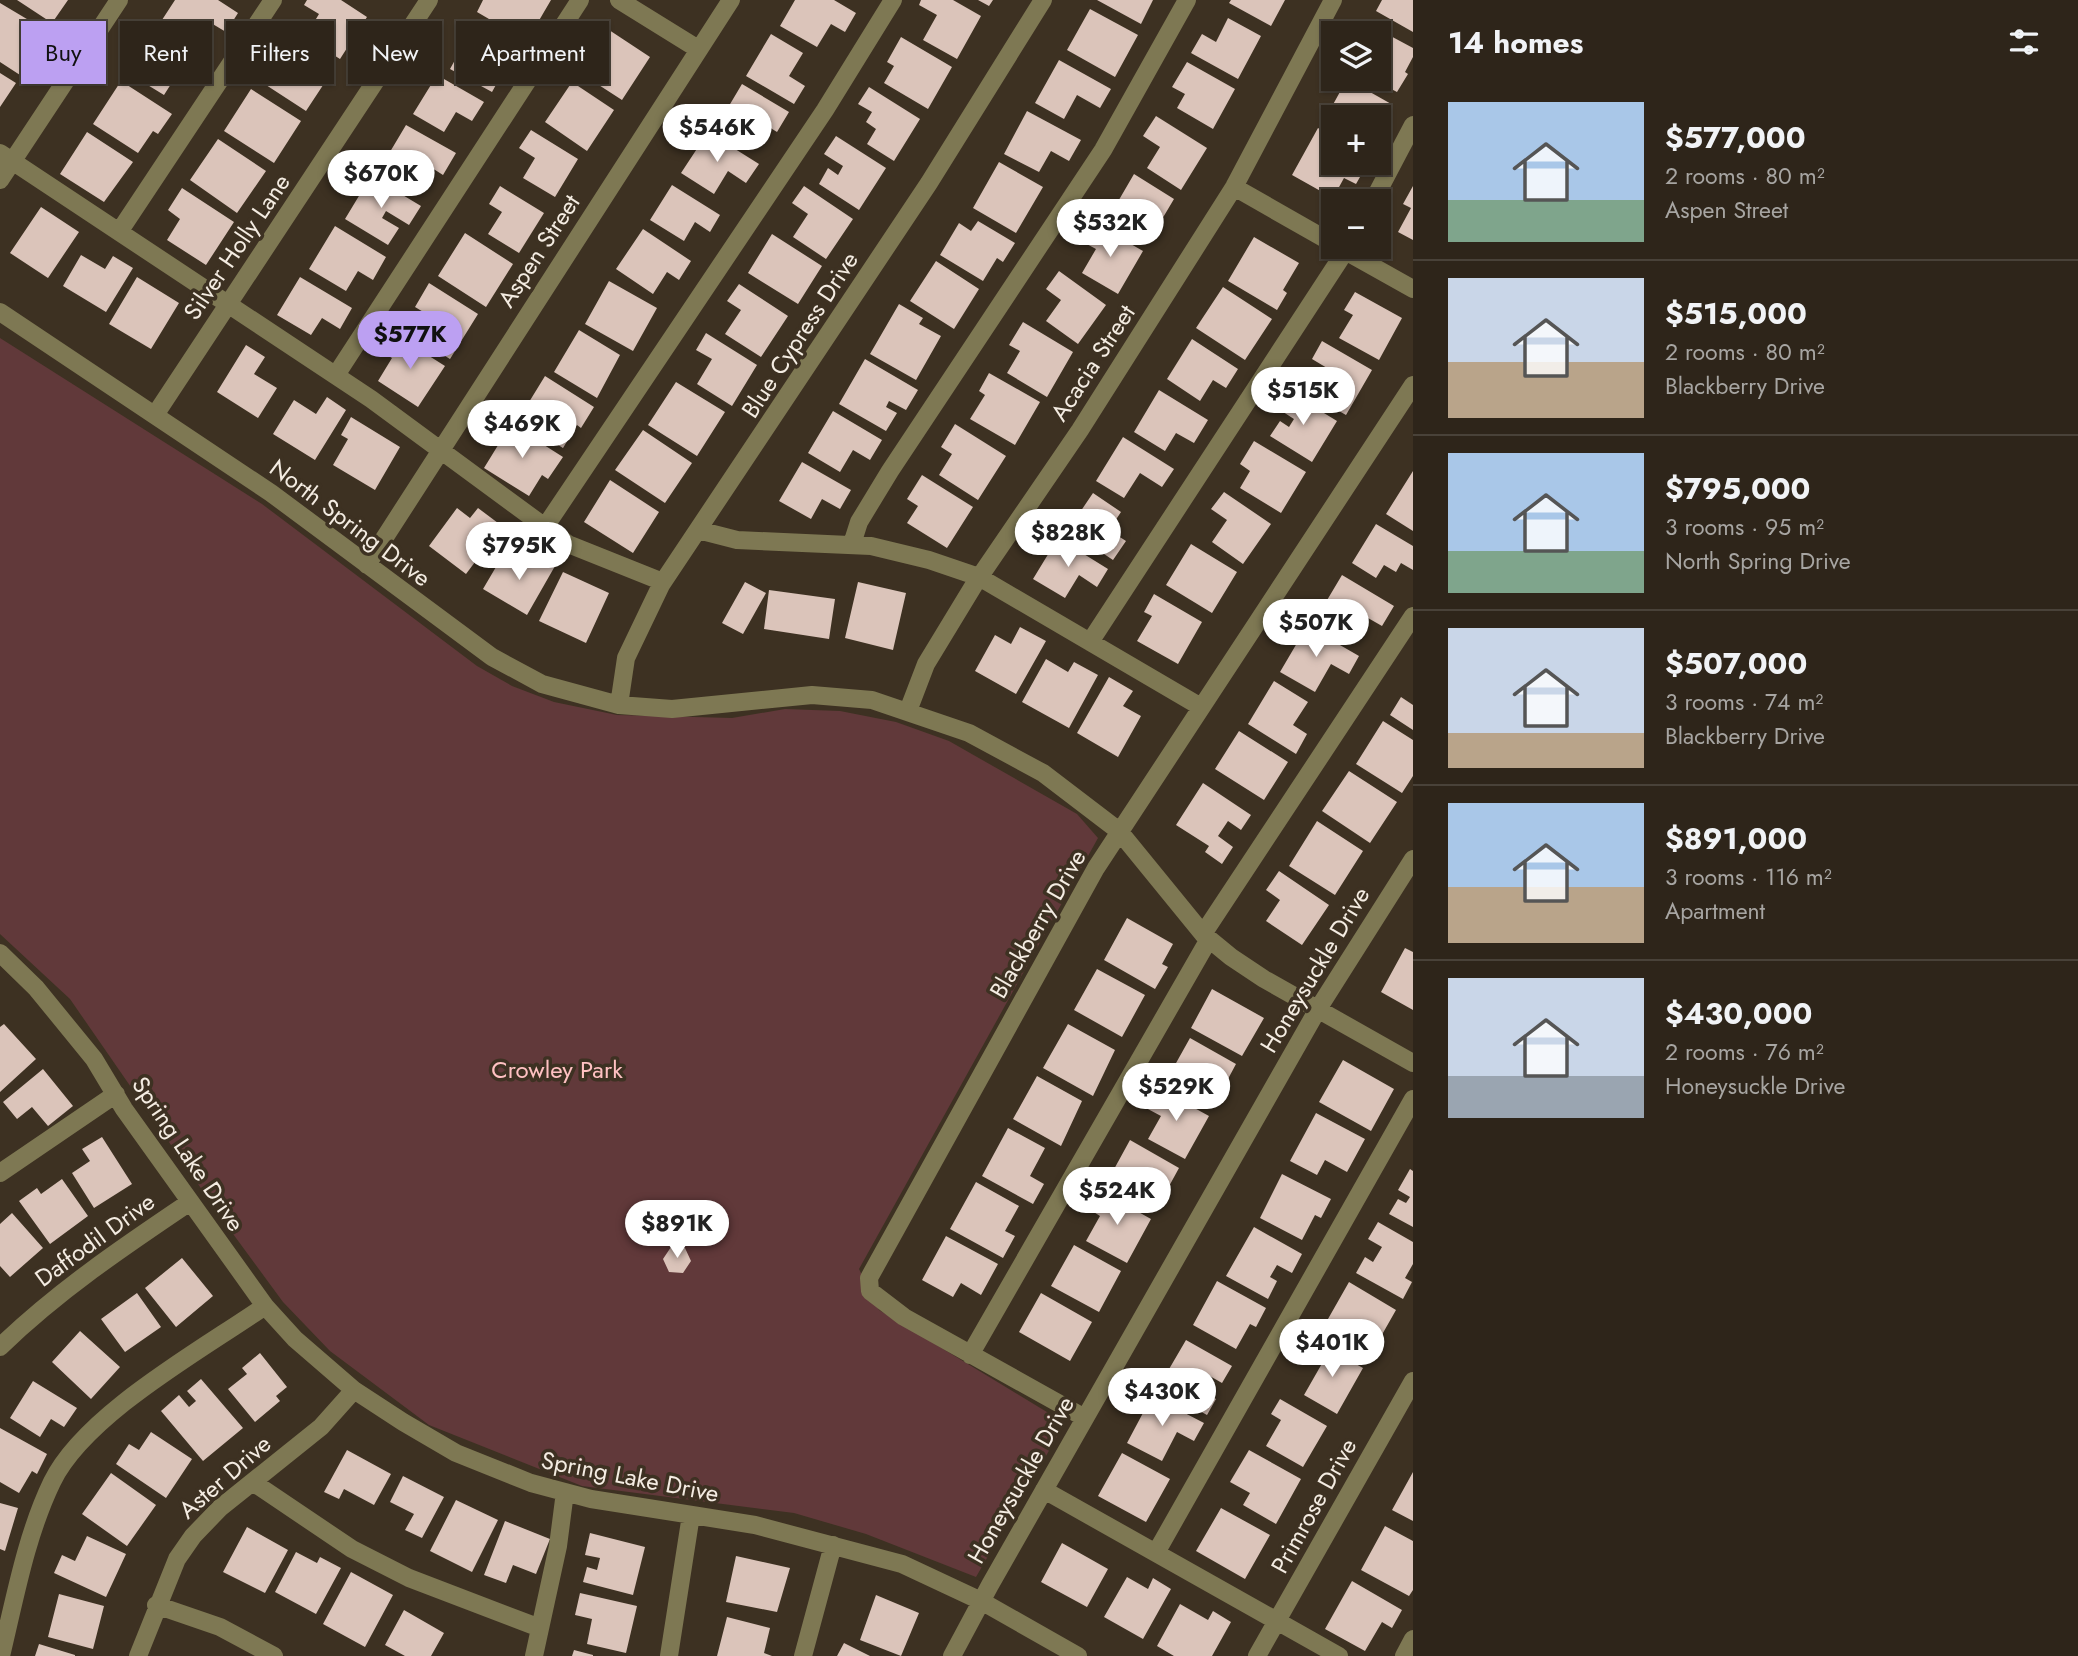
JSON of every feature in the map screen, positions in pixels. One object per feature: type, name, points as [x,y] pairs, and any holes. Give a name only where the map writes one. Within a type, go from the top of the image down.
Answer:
[{"type":"street","points":[[0,180],[6,157],[118,0]]},
{"type":"street","points":[[119,232],[273,0]]},
{"type":"street","name":"Silver Holly Lane","points":[[155,415],[429,0]]},
{"type":"street","points":[[336,375],[580,0]]},
{"type":"street","points":[[619,0],[698,49]]},
{"type":"street","name":"Aspen Street","points":[[367,565],[730,0]]},
{"type":"street","points":[[545,527],[825,110],[894,0]]},
{"type":"street","name":"Blue Cypress Drive","points":[[618,705],[626,658],[663,582],[929,183],[1043,0]]},
{"type":"street","points":[[852,544],[859,522],[890,471],[1103,150],[1187,0]]},
{"type":"street","name":"Acacia Street","points":[[908,711],[926,664],[979,577],[1080,430],[1234,187],[1333,0]]},
{"type":"street","points":[[1379,189],[1413,125]]},
{"type":"street","points":[[6,157],[336,375],[582,552],[628,566],[663,582]]},
{"type":"street","points":[[1234,187],[1321,236]]},
{"type":"street","points":[[1090,642],[1333,259]]},
{"type":"street","points":[[1362,259],[1413,289]]},
{"type":"street","name":"North Spring Drive","points":[[0,312],[271,493],[436,618],[502,663],[542,684],[618,705],[672,709],[812,695],[872,700],[969,733],[1043,773],[1090,805],[1119,831],[1206,936],[1264,979],[1413,1063]]},
{"type":"street","name":"Blackberry Drive","points":[[1085,1418],[879,1301],[870,1291],[869,1278],[1119,831],[1413,385]]},
{"type":"street","points":[[698,530],[737,540],[852,544],[929,560],[979,577],[1200,707]]},
{"type":"street","points":[[970,1355],[1206,936],[1413,616]]},
{"type":"street","name":"Honeysuckle Drive","points":[[952,1656],[1318,1009],[1413,859]]},
{"type":"street","name":"Spring Lake Drive","points":[[0,953],[36,988],[94,1059],[190,1202],[265,1306],[295,1339],[354,1390],[456,1453],[531,1483],[565,1492],[755,1525],[902,1564],[981,1601],[1078,1656]]},
{"type":"street","points":[[3,1164],[116,1094]]},
{"type":"street","points":[[1157,1551],[1413,1099]]},
{"type":"street","name":"Daffodil Drive","points":[[0,1348],[36,1313],[84,1276],[190,1202]]},
{"type":"street","points":[[1,1656],[37,1520],[53,1480],[79,1443],[131,1398],[265,1306]]},
{"type":"street","name":"Primrose Drive","points":[[1257,1656],[1413,1381]]},
{"type":"street","name":"Aster Drive","points":[[138,1656],[156,1605],[177,1559],[193,1536],[220,1508],[321,1427],[354,1390]]},
{"type":"street","points":[[254,1483],[352,1549],[409,1578],[540,1628]]},
{"type":"street","points":[[1044,1490],[1157,1551],[1339,1656]]},
{"type":"street","points":[[534,1656],[558,1546],[565,1492]]},
{"type":"street","points":[[669,1656],[691,1515]]},
{"type":"street","points":[[803,1656],[832,1545]]},
{"type":"street","points":[[156,1605],[220,1627],[272,1656]]},
{"type":"street","points":[[1404,1656],[1413,1639]]},
{"type":"green space","name":"Crowley Park","points":[[0,338],[262,504],[477,666],[512,686],[554,702],[617,715],[732,718],[785,709],[840,711],[896,722],[949,741],[1077,814],[1098,838],[859,1269],[879,1310],[1065,1423],[976,1577],[866,1534],[794,1513],[582,1486],[429,1425],[330,1351],[283,1302],[70,999],[0,934]]},
{"type":"building","points":[[17,0],[68,0],[53,21],[49,21]]},
{"type":"building","points":[[175,0],[218,0],[238,13],[233,21],[226,21],[226,32],[212,21],[161,21]]},
{"type":"building","points":[[307,0],[341,0],[367,17],[364,21],[348,21],[348,47],[340,59],[334,55],[334,21],[315,21],[319,14],[304,5]]},
{"type":"building","points":[[483,0],[551,0],[539,21],[493,21],[477,12]]},
{"type":"building","points":[[795,0],[834,0],[856,13],[845,32],[831,24],[817,47],[780,26]]},
{"type":"building","points":[[921,0],[953,0],[981,16],[957,59],[923,40],[937,15],[919,5]]},
{"type":"building","points":[[978,0],[993,0],[989,6]]},
{"type":"building","points":[[1097,0],[1153,0],[1141,24]]},
{"type":"building","points":[[1231,0],[1285,0],[1271,26],[1229,3]]},
{"type":"building","points":[[1382,0],[1413,0],[1413,32],[1376,11]]},
{"type":"building","points":[[0,3],[30,21],[21,21],[20,75],[0,62]]},
{"type":"building","points":[[1090,9],[1138,35],[1115,77],[1067,50]]},
{"type":"building","points":[[1228,18],[1261,36],[1238,79],[1191,53],[1202,34],[1216,42]]},
{"type":"building","points":[[609,30],[650,57],[622,100],[597,84],[609,84]]},
{"type":"building","points":[[771,34],[803,53],[789,76],[805,86],[794,104],[746,76]]},
{"type":"building","points":[[1391,36],[1413,48],[1413,57],[1405,72],[1408,74],[1397,92],[1391,89]]},
{"type":"building","points":[[901,37],[952,67],[928,109],[884,83],[894,66],[887,62]]},
{"type":"building","points":[[456,58],[456,72],[450,69]]},
{"type":"building","points":[[1059,60],[1111,89],[1100,108],[1077,95],[1064,119],[1035,103]]},
{"type":"building","points":[[1187,62],[1235,89],[1213,129],[1177,108],[1185,94],[1172,87]]},
{"type":"building","points":[[0,73],[16,83],[0,107]]},
{"type":"building","points":[[442,78],[484,102],[472,121],[456,112],[444,132],[413,114],[431,84],[442,84]]},
{"type":"building","points":[[120,83],[172,114],[158,134],[153,131],[138,153],[93,124]]},
{"type":"building","points":[[146,84],[171,84],[164,95]]},
{"type":"building","points":[[267,84],[324,84],[306,111]]},
{"type":"building","points":[[477,84],[496,84],[492,92]]},
{"type":"building","points":[[571,84],[575,84],[614,110],[587,151],[545,122]]},
{"type":"building","points":[[742,84],[789,112],[777,132],[764,124],[751,147],[717,126]]},
{"type":"building","points":[[869,87],[920,119],[894,161],[867,144],[876,129],[866,122],[872,112],[858,104]]},
{"type":"building","points":[[251,89],[301,121],[274,163],[224,131]]},
{"type":"building","points":[[1340,91],[1368,91],[1393,105],[1391,109],[1391,105],[1333,105]]},
{"type":"building","points":[[1027,111],[1081,140],[1069,161],[1051,151],[1039,172],[1004,154]]},
{"type":"building","points":[[1156,116],[1207,148],[1181,190],[1147,168],[1160,147],[1143,136]]},
{"type":"building","points":[[406,125],[456,153],[443,175],[432,168],[419,190],[381,167]]},
{"type":"building","points":[[1318,128],[1321,130],[1321,175],[1361,175],[1356,184],[1344,178],[1338,189],[1321,189],[1321,191],[1292,175]]},
{"type":"building","points":[[531,130],[578,159],[555,197],[523,178],[535,158],[519,148]]},
{"type":"building","points":[[87,132],[133,162],[104,202],[60,174]]},
{"type":"building","points":[[708,132],[759,164],[746,183],[728,171],[714,194],[681,173]]},
{"type":"building","points":[[836,136],[886,168],[859,210],[819,184],[828,168],[838,175],[843,166],[824,154]]},
{"type":"building","points":[[218,139],[266,171],[237,213],[190,180]]},
{"type":"building","points":[[999,162],[1043,187],[1016,233],[973,208]]},
{"type":"building","points":[[1134,174],[1174,199],[1149,241],[1109,217]]},
{"type":"building","points":[[371,176],[421,206],[409,225],[386,211],[382,218],[399,228],[388,245],[345,219]]},
{"type":"building","points":[[672,185],[720,215],[710,232],[695,222],[684,241],[650,220]]},
{"type":"building","points":[[500,186],[544,213],[519,253],[488,234],[502,212],[489,204]]},
{"type":"building","points":[[804,186],[853,219],[826,259],[793,237],[808,214],[792,203]]},
{"type":"building","points":[[1413,186],[1413,240],[1398,232],[1411,208],[1403,204]]},
{"type":"building","points":[[182,188],[234,222],[206,265],[167,240],[180,219],[168,210]]},
{"type":"building","points":[[41,207],[79,232],[48,278],[10,253]]},
{"type":"building","points":[[978,221],[1015,243],[1003,262],[997,258],[983,281],[940,255],[959,223],[971,231]]},
{"type":"building","points":[[1094,223],[1143,251],[1118,294],[1082,273],[1096,249],[1083,242]]},
{"type":"building","points":[[335,226],[386,257],[373,280],[358,271],[346,291],[309,269]]},
{"type":"building","points":[[643,229],[691,261],[679,280],[667,272],[653,294],[616,269]]},
{"type":"building","points":[[465,233],[513,264],[486,307],[438,276]]},
{"type":"building","points":[[772,234],[822,266],[798,304],[748,273]]},
{"type":"building","points":[[1254,237],[1299,263],[1283,290],[1287,293],[1277,310],[1228,281]]},
{"type":"building","points":[[81,255],[105,269],[113,256],[133,268],[106,312],[63,286]]},
{"type":"building","points":[[936,261],[979,289],[954,329],[910,301]]},
{"type":"building","points":[[1059,271],[1106,305],[1078,344],[1046,321],[1061,300],[1046,289]]},
{"type":"building","points":[[137,277],[179,303],[151,349],[109,324]]},
{"type":"building","points":[[300,277],[352,308],[340,329],[322,318],[311,335],[277,315]]},
{"type":"building","points":[[609,281],[657,308],[633,351],[585,324]]},
{"type":"building","points":[[429,283],[478,314],[450,359],[411,335],[425,313],[415,307]]},
{"type":"building","points":[[739,284],[788,316],[761,357],[725,334],[741,310],[727,301]]},
{"type":"building","points":[[1223,287],[1272,319],[1245,360],[1196,328]]},
{"type":"building","points":[[1355,292],[1402,318],[1379,360],[1339,338],[1353,315],[1344,310]]},
{"type":"building","points":[[899,304],[923,318],[919,324],[941,336],[916,380],[870,354]]},
{"type":"building","points":[[1023,322],[1073,352],[1047,397],[1007,373],[1020,351],[1009,345]]},
{"type":"building","points":[[579,330],[620,355],[597,398],[554,372]]},
{"type":"building","points":[[706,333],[757,365],[732,406],[697,384],[712,359],[696,350]]},
{"type":"building","points":[[396,335],[445,366],[418,407],[378,381],[392,358],[384,353]]},
{"type":"building","points":[[1192,339],[1238,369],[1226,388],[1213,380],[1200,401],[1167,379]]},
{"type":"building","points":[[1322,341],[1372,370],[1346,415],[1316,398],[1332,371],[1312,359]]},
{"type":"building","points":[[246,345],[265,357],[254,374],[277,388],[258,418],[217,392]]},
{"type":"building","points":[[865,359],[918,390],[906,410],[889,401],[886,407],[897,413],[886,431],[839,404]]},
{"type":"building","points":[[989,373],[1040,402],[1015,445],[970,419],[985,395],[979,391]]},
{"type":"building","points":[[545,376],[594,407],[581,428],[577,425],[563,448],[518,420]]},
{"type":"building","points":[[676,382],[725,412],[697,456],[648,425]]},
{"type":"building","points":[[1159,390],[1208,420],[1194,443],[1176,433],[1165,451],[1134,432]]},
{"type":"building","points":[[1288,391],[1337,421],[1312,462],[1270,436],[1280,421],[1289,427],[1294,419],[1277,408]]},
{"type":"building","points":[[327,397],[346,410],[315,460],[273,434],[294,400],[316,414]]},
{"type":"building","points":[[833,411],[882,440],[870,460],[853,450],[840,472],[808,453]]},
{"type":"building","points":[[351,417],[400,447],[375,490],[333,465],[348,439],[341,435]]},
{"type":"building","points":[[511,424],[563,457],[548,479],[542,475],[529,496],[484,468]]},
{"type":"building","points":[[955,424],[1006,456],[978,500],[939,475],[952,454],[941,447]]},
{"type":"building","points":[[643,430],[692,463],[665,503],[615,470]]},
{"type":"building","points":[[1123,437],[1174,469],[1162,487],[1140,473],[1124,498],[1096,481]]},
{"type":"building","points":[[1254,441],[1306,472],[1281,513],[1240,488],[1250,471],[1240,464]]},
{"type":"building","points":[[802,462],[851,490],[840,509],[822,499],[811,519],[779,501]]},
{"type":"building","points":[[1413,471],[1413,531],[1386,514]]},
{"type":"building","points":[[922,475],[973,507],[947,548],[907,523],[918,506],[907,499]]},
{"type":"building","points":[[610,480],[659,512],[633,553],[584,522]]},
{"type":"building","points":[[1224,492],[1271,524],[1243,564],[1212,542],[1227,520],[1211,509]]},
{"type":"building","points":[[1093,493],[1121,512],[1109,530],[1126,541],[1113,560],[1068,530]]},
{"type":"building","points":[[457,508],[470,518],[478,508],[502,526],[466,574],[429,546]]},
{"type":"building","points":[[1376,524],[1413,546],[1413,570],[1401,563],[1396,572],[1384,565],[1376,578],[1352,563]]},
{"type":"building","points":[[1058,538],[1108,569],[1097,587],[1079,575],[1065,598],[1033,579]]},
{"type":"building","points":[[1191,544],[1237,572],[1212,613],[1166,585]]},
{"type":"building","points":[[535,554],[555,566],[527,615],[483,589],[503,555],[526,569]]},
{"type":"building","points":[[563,572],[609,593],[586,643],[539,621]]},
{"type":"building","points":[[1342,575],[1394,606],[1382,626],[1361,614],[1348,636],[1317,617]]},
{"type":"building","points":[[745,582],[766,593],[743,634],[722,623]]},
{"type":"building","points":[[858,582],[906,593],[893,650],[845,638]]},
{"type":"building","points":[[769,590],[835,599],[829,639],[764,629]]},
{"type":"building","points":[[1154,594],[1202,622],[1178,664],[1137,641],[1152,616],[1144,612]]},
{"type":"building","points":[[1307,626],[1359,656],[1349,674],[1331,664],[1315,692],[1280,672]]},
{"type":"building","points":[[1020,627],[1046,641],[1016,694],[975,671],[995,635],[1011,644]]},
{"type":"building","points":[[1046,659],[1068,672],[1074,662],[1098,675],[1069,728],[1022,702]]},
{"type":"building","points":[[1109,677],[1133,691],[1123,706],[1141,716],[1118,757],[1077,733]]},
{"type":"building","points":[[1274,681],[1308,702],[1293,725],[1307,734],[1296,754],[1248,724]]},
{"type":"building","points":[[1401,697],[1413,705],[1413,730],[1390,715]]},
{"type":"building","points":[[1383,721],[1413,740],[1413,776],[1402,793],[1356,764]]},
{"type":"building","points":[[1239,731],[1288,762],[1264,800],[1215,769]]},
{"type":"building","points":[[1349,771],[1397,802],[1370,843],[1322,811]]},
{"type":"building","points":[[1203,783],[1251,815],[1241,830],[1228,821],[1218,836],[1233,847],[1222,864],[1205,852],[1209,846],[1176,825]]},
{"type":"building","points":[[1317,821],[1363,851],[1335,895],[1289,866]]},
{"type":"building","points":[[1279,871],[1329,905],[1302,945],[1266,921],[1280,900],[1266,890]]},
{"type":"building","points":[[1127,918],[1173,944],[1162,964],[1168,967],[1155,989],[1104,960]]},
{"type":"building","points":[[1405,948],[1413,952],[1413,1010],[1381,992]]},
{"type":"building","points":[[1097,969],[1145,995],[1122,1037],[1074,1010]]},
{"type":"building","points":[[1212,989],[1264,1018],[1242,1056],[1191,1028]]},
{"type":"building","points":[[4,1024],[36,1059],[0,1092],[0,1027]]},
{"type":"building","points":[[1068,1024],[1115,1050],[1093,1096],[1043,1068]]},
{"type":"building","points":[[1190,1038],[1236,1064],[1213,1107],[1166,1081]]},
{"type":"building","points":[[1343,1060],[1394,1089],[1371,1131],[1319,1102]]},
{"type":"building","points":[[43,1069],[73,1106],[48,1126],[32,1107],[17,1119],[3,1102]]},
{"type":"building","points":[[1037,1076],[1082,1101],[1061,1146],[1013,1119]]},
{"type":"building","points":[[1158,1088],[1209,1116],[1185,1159],[1148,1139],[1161,1116],[1146,1108]]},
{"type":"building","points":[[1316,1113],[1365,1139],[1347,1172],[1325,1160],[1317,1175],[1290,1161]]},
{"type":"building","points":[[1008,1128],[1045,1148],[1030,1176],[1044,1184],[1033,1204],[982,1176]]},
{"type":"building","points":[[102,1137],[132,1184],[94,1208],[72,1173],[90,1161],[82,1149]]},
{"type":"building","points":[[1130,1140],[1179,1168],[1156,1210],[1107,1182]]},
{"type":"building","points":[[1410,1169],[1413,1171],[1413,1227],[1389,1214],[1398,1199],[1406,1203],[1410,1197],[1398,1190]]},
{"type":"building","points":[[1282,1174],[1331,1199],[1321,1218],[1315,1215],[1302,1240],[1260,1218]]},
{"type":"building","points":[[62,1179],[88,1216],[50,1244],[19,1201],[37,1188],[41,1194]]},
{"type":"building","points":[[976,1182],[1019,1206],[1005,1231],[1015,1236],[1003,1258],[950,1229]]},
{"type":"building","points":[[1099,1190],[1151,1219],[1127,1263],[1086,1241],[1100,1216],[1089,1209]]},
{"type":"building","points":[[12,1213],[43,1248],[10,1277],[0,1266],[0,1224]]},
{"type":"building","points":[[1378,1222],[1413,1242],[1413,1264],[1405,1278],[1412,1282],[1403,1299],[1356,1273],[1365,1257],[1373,1262],[1382,1247],[1368,1239]]},
{"type":"building","points":[[1254,1227],[1302,1254],[1292,1273],[1277,1265],[1270,1277],[1277,1281],[1268,1299],[1226,1276]]},
{"type":"building","points":[[946,1236],[998,1264],[981,1295],[961,1283],[953,1297],[922,1280]]},
{"type":"building","points":[[1074,1245],[1121,1271],[1099,1312],[1051,1286]]},
{"type":"building","points":[[671,1247],[685,1248],[691,1261],[683,1273],[669,1272],[663,1259]]},
{"type":"building","points":[[182,1258],[213,1296],[176,1327],[145,1288]]},
{"type":"building","points":[[1217,1281],[1266,1308],[1256,1327],[1250,1324],[1236,1349],[1193,1325]]},
{"type":"building","points":[[1349,1282],[1396,1310],[1371,1354],[1324,1326]]},
{"type":"building","points":[[137,1293],[161,1327],[125,1352],[101,1319]]},
{"type":"building","points":[[1041,1293],[1092,1322],[1070,1361],[1019,1332]]},
{"type":"building","points":[[80,1331],[120,1367],[91,1399],[52,1362]]},
{"type":"building","points":[[1186,1340],[1232,1366],[1222,1383],[1208,1375],[1200,1390],[1216,1399],[1207,1415],[1158,1388]]},
{"type":"building","points":[[1315,1341],[1363,1368],[1337,1414],[1304,1395],[1324,1360],[1309,1351]]},
{"type":"building","points":[[260,1353],[287,1387],[276,1396],[280,1401],[255,1422],[228,1389],[247,1374],[242,1368]]},
{"type":"building","points":[[201,1379],[243,1428],[203,1461],[161,1411],[179,1395],[189,1407],[196,1401],[187,1391]]},
{"type":"building","points":[[33,1381],[77,1408],[64,1427],[51,1419],[40,1437],[10,1418]]},
{"type":"building","points":[[1152,1396],[1204,1423],[1194,1441],[1177,1432],[1162,1461],[1127,1443]]},
{"type":"building","points":[[1280,1399],[1327,1426],[1303,1467],[1266,1446],[1281,1420],[1271,1414]]},
{"type":"building","points":[[0,1428],[47,1454],[37,1474],[32,1471],[19,1493],[0,1482]]},
{"type":"building","points":[[151,1432],[192,1459],[166,1498],[116,1464],[129,1444],[139,1450]]},
{"type":"building","points":[[347,1450],[391,1474],[374,1505],[344,1489],[339,1499],[324,1492]]},
{"type":"building","points":[[1249,1450],[1301,1479],[1276,1524],[1243,1505],[1250,1493],[1230,1482]]},
{"type":"building","points":[[1122,1453],[1170,1479],[1146,1522],[1098,1496]]},
{"type":"building","points":[[1413,1472],[1413,1521],[1392,1510]]},
{"type":"building","points":[[111,1473],[156,1505],[127,1546],[82,1514]]},
{"type":"building","points":[[403,1476],[444,1497],[422,1538],[405,1530],[414,1514],[390,1502]]},
{"type":"building","points":[[456,1500],[498,1520],[472,1572],[430,1551]]},
{"type":"building","points":[[0,1503],[18,1508],[5,1551],[0,1549]]},
{"type":"building","points":[[1221,1508],[1270,1535],[1245,1579],[1196,1551]]},
{"type":"building","points":[[505,1521],[550,1539],[536,1574],[513,1565],[506,1583],[484,1575]]},
{"type":"building","points":[[1385,1526],[1413,1541],[1413,1590],[1409,1596],[1361,1570]]},
{"type":"building","points":[[247,1527],[288,1550],[265,1593],[223,1572]]},
{"type":"building","points":[[590,1533],[645,1547],[633,1595],[583,1582],[587,1567],[597,1570],[600,1558],[585,1555]]},
{"type":"building","points":[[87,1536],[126,1554],[106,1597],[54,1573],[62,1555],[75,1561]]},
{"type":"building","points":[[1062,1543],[1108,1569],[1087,1607],[1041,1582]]},
{"type":"building","points":[[296,1552],[317,1563],[320,1557],[341,1568],[316,1614],[275,1592]]},
{"type":"building","points":[[736,1556],[790,1568],[777,1612],[726,1602]]},
{"type":"building","points":[[351,1572],[393,1595],[365,1647],[323,1624]]},
{"type":"building","points":[[1127,1577],[1148,1589],[1153,1578],[1171,1589],[1143,1639],[1104,1617]]},
{"type":"building","points":[[1352,1581],[1402,1610],[1392,1628],[1382,1622],[1365,1651],[1325,1629]]},
{"type":"building","points":[[580,1593],[637,1606],[626,1653],[587,1644],[592,1619],[575,1615]]},
{"type":"building","points":[[59,1594],[104,1606],[93,1649],[48,1637]]},
{"type":"building","points":[[876,1595],[919,1613],[901,1656],[860,1640]]},
{"type":"building","points":[[1180,1604],[1208,1620],[1213,1611],[1231,1622],[1212,1656],[1174,1656],[1157,1646]]},
{"type":"building","points":[[404,1610],[444,1633],[431,1656],[405,1656],[385,1645]]},
{"type":"building","points":[[727,1617],[770,1628],[764,1653],[772,1656],[717,1656]]},
{"type":"building","points":[[844,1643],[870,1656],[837,1656]]},
{"type":"building","points":[[39,1644],[75,1655],[75,1656],[35,1656]]},
{"type":"building","points":[[574,1650],[593,1655],[593,1656],[572,1656]]}]
